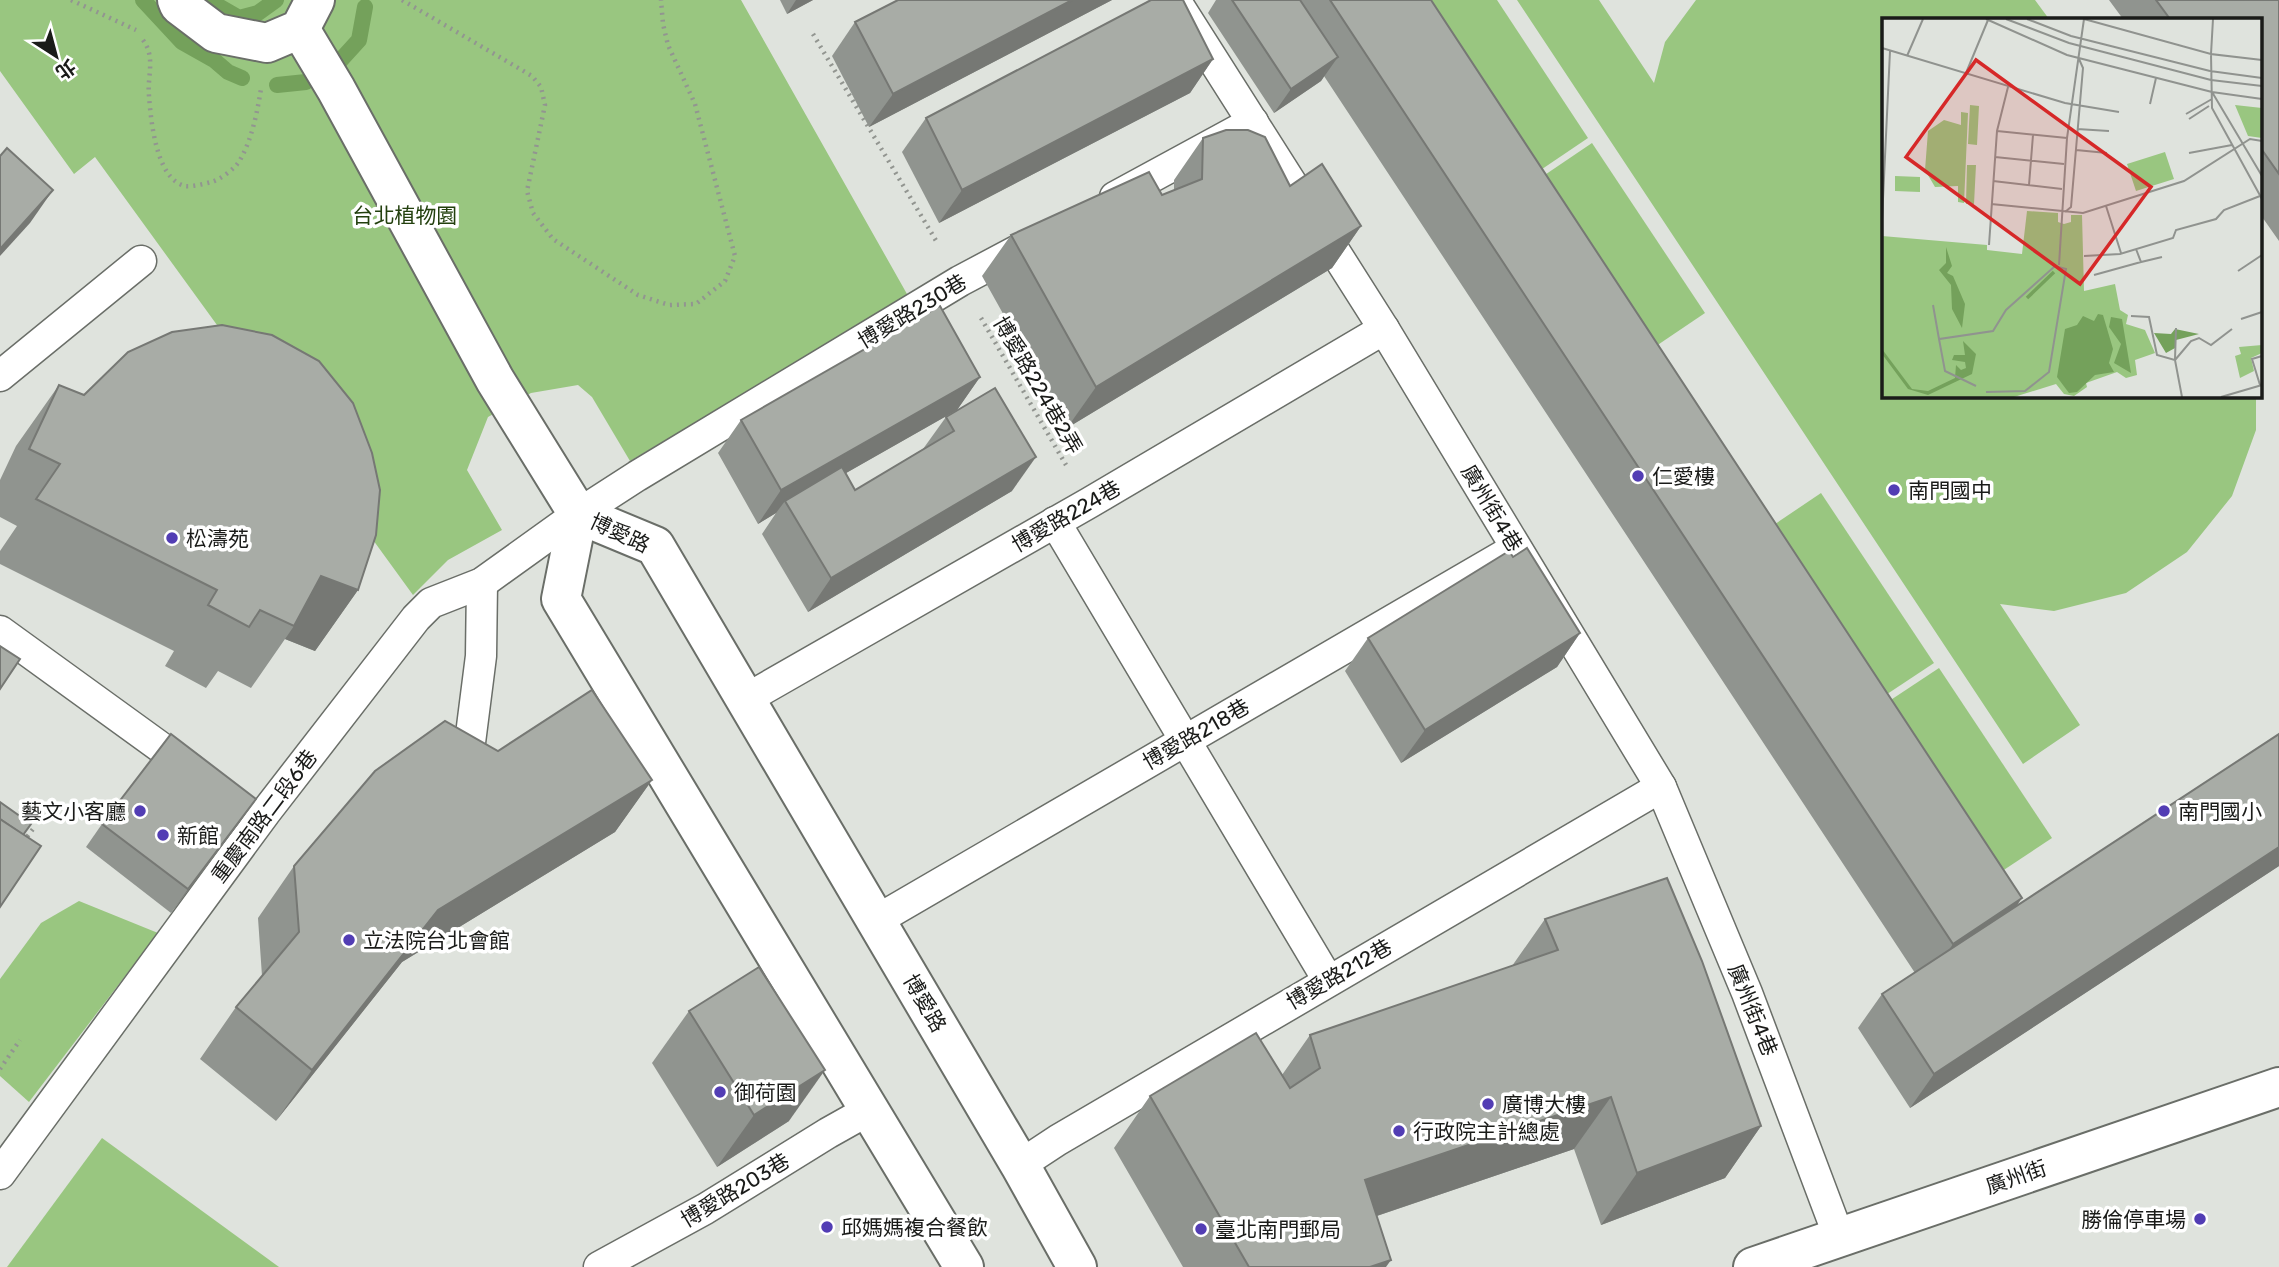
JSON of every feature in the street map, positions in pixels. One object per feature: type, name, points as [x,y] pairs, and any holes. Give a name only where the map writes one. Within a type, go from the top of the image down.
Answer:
[{"type":"street","points":[[177,0],[179,5],[216,33],[294,24],[336,89],[495,380],[578,514]]},
{"type":"street","name":"博愛路","points":[[964,1267],[561,599],[578,514],[655,546],[877,920],[1077,1267]]},
{"type":"street","name":"廣州街","points":[[1753,1267],[2279,1087]]},
{"type":"lane","name":"廣州街4巷","points":[[1175,0],[1384,329],[1661,787],[1747,993],[1839,1237]]},
{"type":"lane","points":[[1094,208],[1253,122]]},
{"type":"lane","name":"博愛路230巷","points":[[578,514],[960,281],[1046,235]]},
{"type":"lane","points":[[0,376],[141,261]]},
{"type":"lane","name":"博愛路224巷","points":[[746,699],[1384,329]]},
{"type":"lane","name":"重慶南路二段6巷","points":[[0,1174],[237,803],[431,603],[482,583],[578,514]]},
{"type":"lane","points":[[1055,522],[1328,980]]},
{"type":"lane","name":"博愛路218巷","points":[[877,920],[1516,548]]},
{"type":"lane","points":[[466,774],[481,656],[482,583]]},
{"type":"lane","points":[[0,631],[237,803]]},
{"type":"lane","name":"博愛路212巷","points":[[1020,1165],[1328,980],[1661,787]]},
{"type":"lane","name":"博愛路203巷","points":[[599,1267],[705,1209],[869,1110]]},
{"type":"path","points":[[71,0],[135,28],[151,51],[149,95],[160,161],[169,177],[185,186],[214,182],[239,164],[257,111],[294,24]]},
{"type":"path","points":[[402,0],[532,76],[541,87],[545,105],[527,191],[533,213],[553,239],[638,295],[669,305],[695,304],[725,281],[735,256],[695,104],[668,45],[661,0]]},
{"type":"path","name":"博愛路224巷2弄","points":[[813,34],[1088,503]]},
{"type":"path","points":[[18,849],[33,828]]},
{"type":"path","points":[[0,1069],[20,1040]]},
{"type":"green space","name":"台北植物園","points":[[0,0],[741,0],[907,294],[904,300],[630,461],[592,397],[578,385],[531,393],[488,417],[467,470],[502,530],[448,560],[413,595],[95,157],[74,174],[0,71]]},
{"type":"green space","points":[[1428,0],[1497,0],[1588,138],[1511,190]]},
{"type":"green space","points":[[1517,0],[1599,0],[1654,83],[1665,42],[1696,0],[2035,0],[2048,18],[1882,18],[1882,397],[2256,397],[2256,430],[2232,496],[2187,552],[2126,593],[2054,611],[2000,604],[2080,725],[2023,764]]},
{"type":"green space","points":[[1592,143],[1705,313],[1628,365],[1515,195]]},
{"type":"green space","points":[[1821,493],[1934,663],[1857,714],[1744,545]]},
{"type":"green space","points":[[1939,668],[2052,838],[1975,889],[1862,719]]},
{"type":"green space","points":[[79,901],[158,933],[29,1102],[0,1076],[0,979],[41,923]]},
{"type":"green space","points":[[102,1138],[279,1267],[7,1267]]},
{"type":"building","points":[[898,0],[1072,0],[893,94],[855,22]]},
{"type":"building","points":[[1151,0],[1183,0],[1213,59],[962,190],[926,118]]},
{"type":"building","points":[[1232,0],[1300,0],[1338,57],[1291,89]]},
{"type":"building","points":[[1330,0],[1431,0],[2022,898],[1953,944]]},
{"type":"building","points":[[2156,0],[2279,0],[2279,174],[2262,150],[2262,18],[2169,18]]},
{"type":"building","points":[[1226,130],[1248,130],[1265,137],[1290,186],[1322,164],[1361,226],[1096,387],[1011,235],[1149,172],[1162,195],[1202,179],[1203,138]]},
{"type":"building","points":[[7,148],[53,190],[0,249],[0,156]]},
{"type":"building","points":[[940,306],[980,377],[781,490],[741,420]]},
{"type":"building","name":"松濤苑","points":[[222,325],[272,335],[319,361],[353,403],[372,453],[380,490],[376,535],[358,590],[321,576],[294,626],[260,610],[249,627],[208,605],[217,590],[36,499],[60,464],[29,449],[59,385],[84,395],[128,352],[172,332]]},
{"type":"building","points":[[995,388],[1036,457],[831,578],[785,501],[842,467],[855,490],[954,431],[946,417]]},
{"type":"building","points":[[1527,548],[1580,633],[1425,730],[1368,638],[1509,551],[1513,557]]},
{"type":"building","points":[[0,646],[20,659],[0,689]]},
{"type":"building","name":"立法院台北會館","points":[[592,690],[652,780],[438,910],[312,1070],[236,1007],[299,932],[294,866],[375,771],[445,721],[498,751]]},
{"type":"building","name":"新館","points":[[171,734],[256,799],[188,889],[102,824]]},
{"type":"building","points":[[2279,734],[2279,847],[1934,1074],[1882,994]]},
{"type":"building","points":[[0,802],[31,824],[23,835],[0,819]]},
{"type":"building","points":[[0,819],[41,846],[0,907]]},
{"type":"building","name":"廣博大樓","points":[[1667,878],[1702,961],[1761,1126],[1637,1173],[1611,1097],[1365,1180],[1391,1260],[1370,1267],[1249,1267],[1150,1096],[1256,1033],[1290,1088],[1320,1068],[1310,1035],[1558,950],[1545,919]]},
{"type":"building","points":[[759,967],[825,1070],[754,1115],[689,1011]]},
{"type":"waterway","points":[[143,0],[182,42],[242,78]]},
{"type":"waterway","points":[[208,0],[239,18],[258,13],[276,0]]},
{"type":"waterway","points":[[339,62],[359,40],[365,7]]},
{"type":"waterway","points":[[277,85],[306,82]]},
{"type":"place","name":"仁愛樓","points":[[1638,476]]},
{"type":"place","name":"南門國中","points":[[1894,490]]},
{"type":"place","name":"松濤苑","points":[[172,538]]},
{"type":"place","name":"藝文小客廳","points":[[140,811]]},
{"type":"place","name":"南門國小","points":[[2164,811]]},
{"type":"place","name":"新館","points":[[163,835]]},
{"type":"place","name":"立法院台北會館","points":[[349,940]]},
{"type":"place","name":"御荷園","points":[[720,1092]]},
{"type":"place","name":"廣博大樓","points":[[1488,1104]]},
{"type":"place","name":"行政院主計總處","points":[[1399,1131]]},
{"type":"place","name":"勝倫停車場","points":[[2200,1219]]},
{"type":"place","name":"邱媽媽複合餐飲","points":[[827,1227]]},
{"type":"place","name":"臺北南門郵局","points":[[1201,1229]]}]
